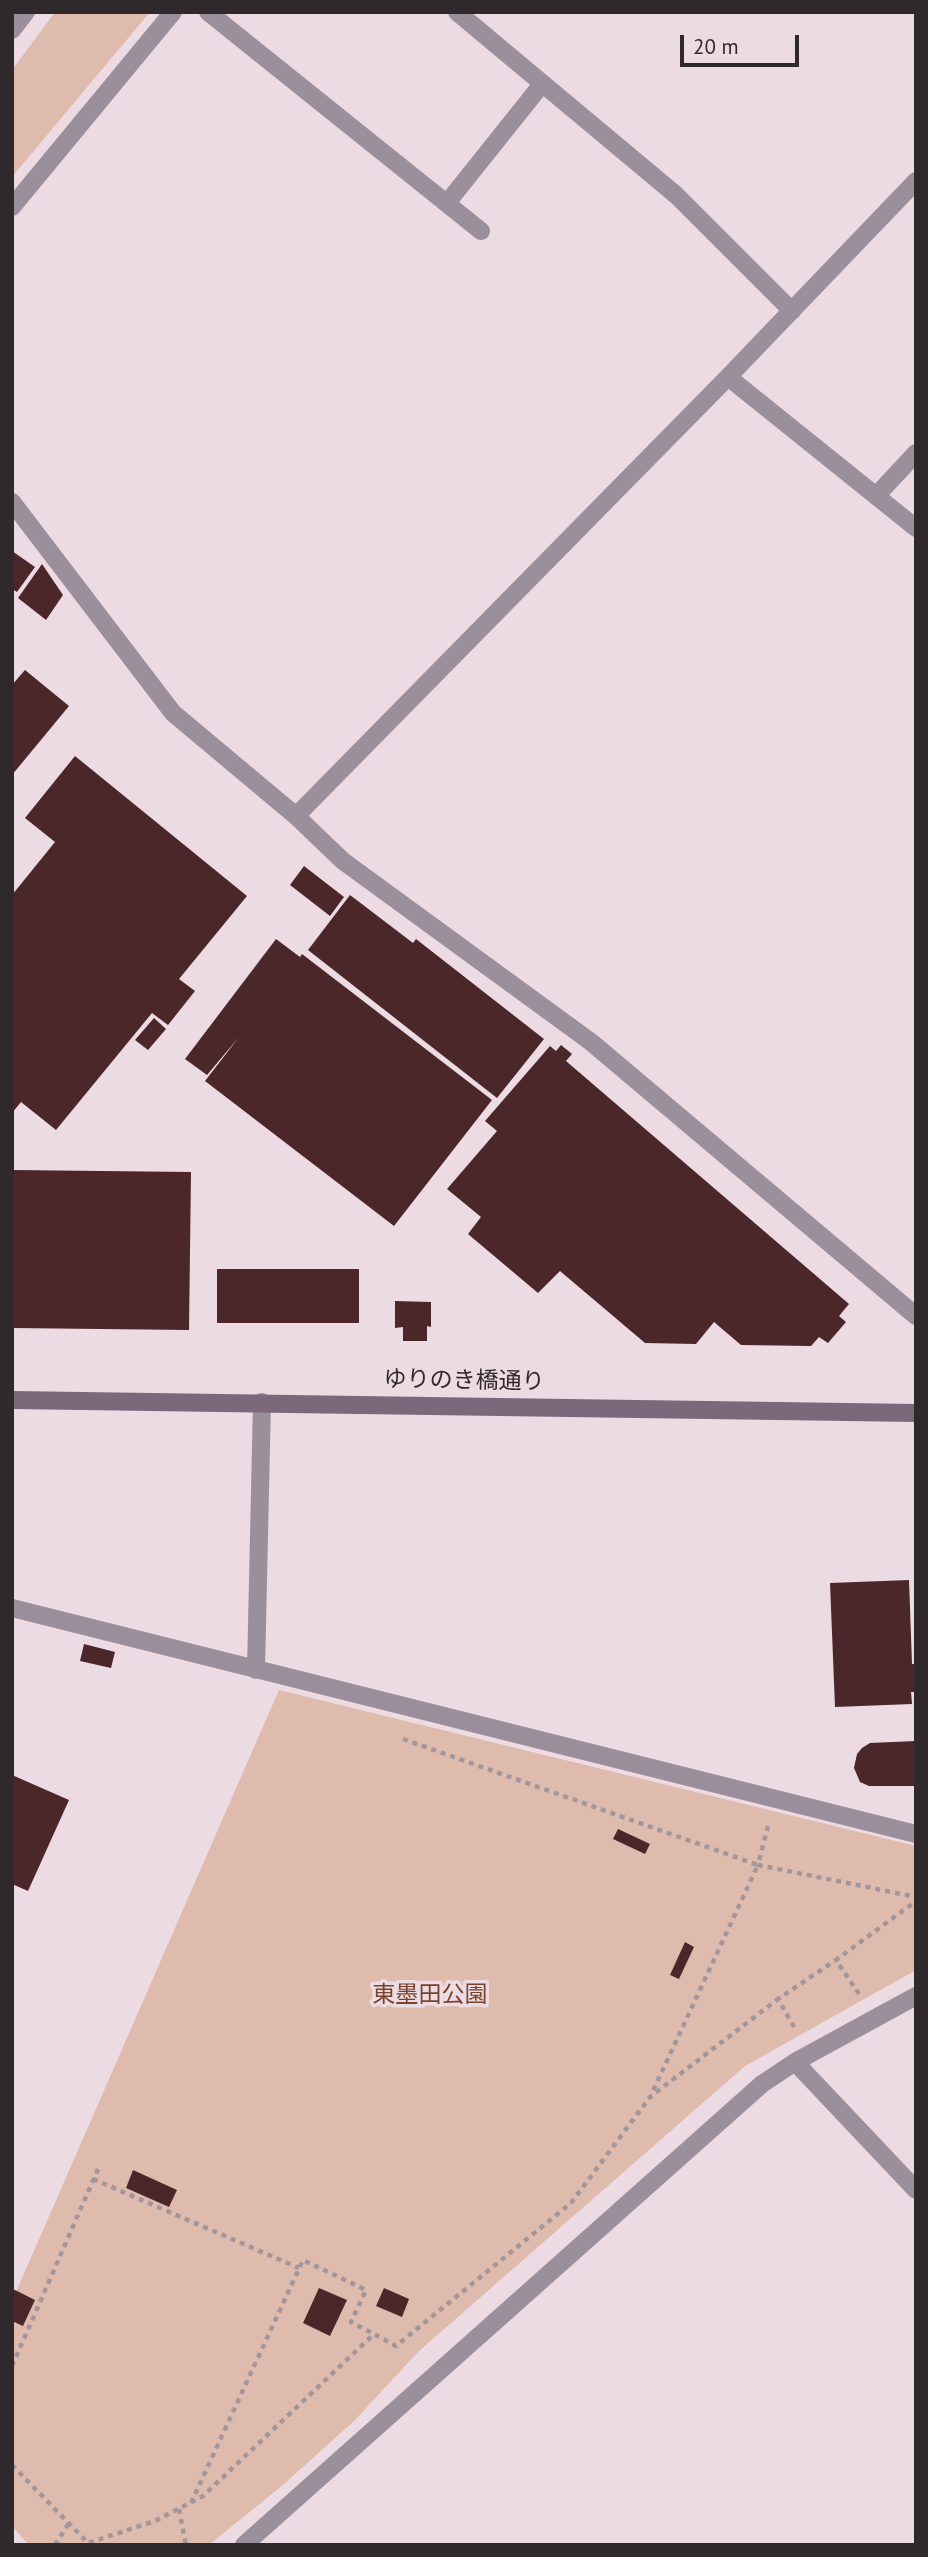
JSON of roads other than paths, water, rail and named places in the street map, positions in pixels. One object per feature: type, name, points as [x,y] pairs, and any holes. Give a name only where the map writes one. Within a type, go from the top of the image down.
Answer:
[{"type":"main road","name":"ゆりのき橋通り","points":[[12,1401],[916,1412]]},
{"type":"street","points":[[12,30],[26,12]]},
{"type":"street","points":[[12,207],[173,12]]},
{"type":"street","points":[[208,12],[481,231]]},
{"type":"street","points":[[457,12],[676,195],[792,310]]},
{"type":"street","points":[[447,203],[542,84]]},
{"type":"street","points":[[296,816],[728,377],[916,181]]},
{"type":"street","points":[[728,377],[916,528]]},
{"type":"street","points":[[876,496],[916,453]]},
{"type":"street","points":[[12,502],[173,713],[296,816],[343,861],[591,1042],[916,1315]]},
{"type":"street","points":[[256,1670],[262,1402]]},
{"type":"street","points":[[12,1608],[916,1834]]},
{"type":"street","points":[[244,2545],[762,2084],[795,2062],[916,1996]]},
{"type":"street","points":[[795,2062],[916,2190]]},
{"type":"park label","name":"東墨田公園","points":[[430,1995]]}]
